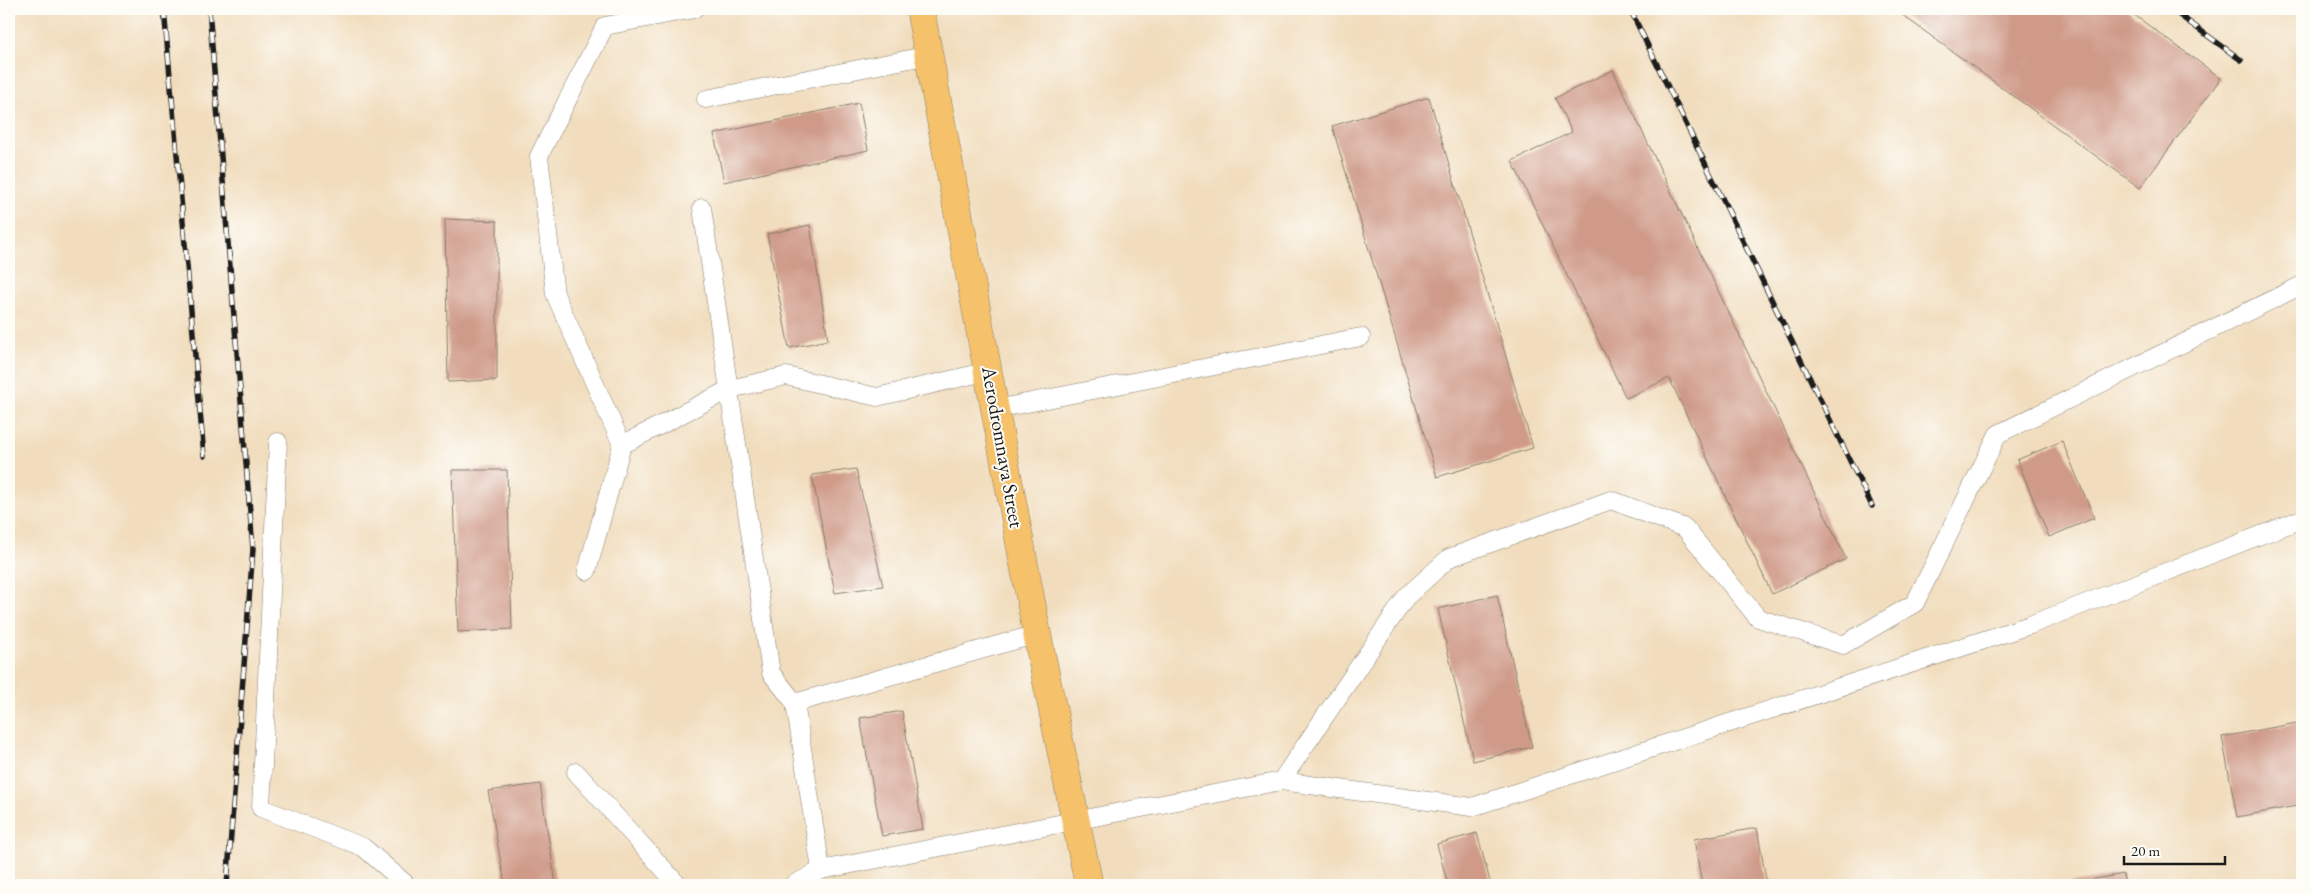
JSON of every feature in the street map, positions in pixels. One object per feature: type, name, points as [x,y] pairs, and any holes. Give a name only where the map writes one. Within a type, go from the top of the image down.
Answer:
[{"type":"main road","name":"Aerodromnaya Street","points":[[920,9],[1037,634],[1074,820],[1089,885]]},
{"type":"lane","points":[[587,571],[622,445],[555,294],[539,156],[605,26],[694,9]]},
{"type":"lane","points":[[706,99],[930,55]]},
{"type":"lane","points":[[702,208],[771,673],[795,703],[821,870]]},
{"type":"lane","points":[[1281,781],[1406,597],[1449,558],[1610,500],[1684,528],[1758,618],[1843,645],[1915,604],[1998,434],[2302,285]]},
{"type":"lane","points":[[996,409],[1362,337]]},
{"type":"lane","points":[[622,445],[730,389],[786,376],[877,397],[989,371]]},
{"type":"lane","points":[[278,442],[261,808],[363,847],[407,885]]},
{"type":"lane","points":[[793,885],[821,870],[1281,781],[1472,807],[2030,625],[2302,519]]},
{"type":"lane","points":[[795,703],[1037,634]]},
{"type":"lane","points":[[576,772],[678,885]]},
{"type":"building","points":[[1894,9],[2126,9],[2221,78],[2140,188]]},
{"type":"building","points":[[1613,70],[1846,559],[1772,594],[1669,378],[1626,398],[1512,161],[1572,132],[1555,98]]},
{"type":"building","points":[[1429,97],[1533,448],[1437,477],[1332,126]]},
{"type":"building","points":[[859,103],[868,150],[724,182],[714,134]]},
{"type":"building","points":[[445,219],[497,221],[497,380],[448,382]]},
{"type":"building","points":[[810,225],[828,340],[789,348],[767,234]]},
{"type":"building","points":[[2062,441],[2094,518],[2049,537],[2017,460]]},
{"type":"building","points":[[856,469],[883,586],[835,593],[812,475]]},
{"type":"building","points":[[452,470],[507,470],[512,629],[458,632]]},
{"type":"building","points":[[1497,595],[1532,747],[1473,761],[1438,609]]},
{"type":"building","points":[[902,711],[923,829],[882,836],[860,718]]},
{"type":"building","points":[[2302,722],[2302,805],[2237,817],[2222,737]]},
{"type":"building","points":[[540,784],[556,885],[505,885],[488,791]]},
{"type":"building","points":[[1757,828],[1767,885],[1702,885],[1694,839]]},
{"type":"building","points":[[1477,833],[1491,885],[1448,885],[1437,844]]},
{"type":"building","points":[[2123,874],[2125,885],[2068,885],[2068,884]]},
{"type":"railway","points":[[164,9],[204,456]]},
{"type":"railway","points":[[209,9],[253,549],[227,885]]},
{"type":"railway","points":[[1630,9],[1872,506]]},
{"type":"railway","points":[[2171,9],[2241,60]]}]
